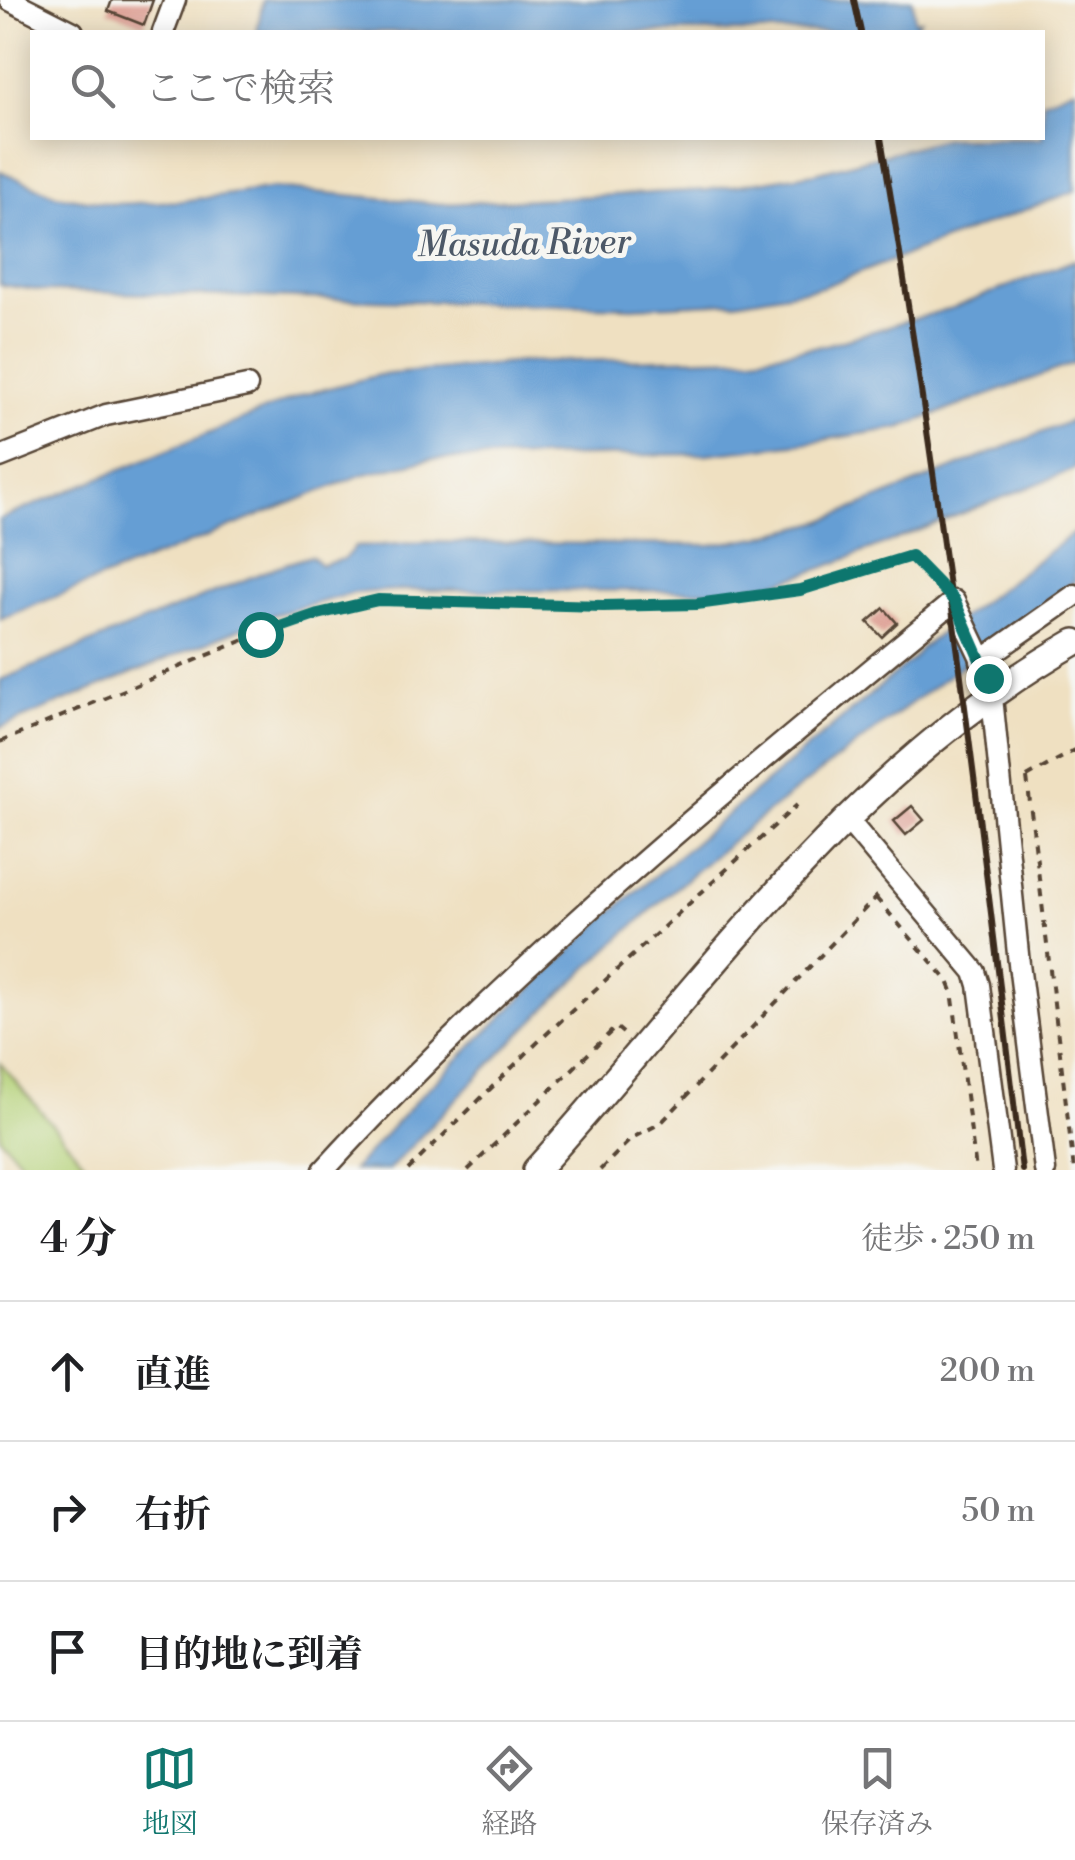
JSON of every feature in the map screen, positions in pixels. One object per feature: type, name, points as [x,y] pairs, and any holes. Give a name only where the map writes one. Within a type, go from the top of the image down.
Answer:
[{"type":"street","points":[[10,0],[69,30]]},
{"type":"street","points":[[164,30],[175,0]]},
{"type":"street","points":[[0,457],[106,416],[246,386]]},
{"type":"street","points":[[981,658],[1075,594]]},
{"type":"street","points":[[324,1170],[376,1113],[597,902],[956,604],[981,658],[992,697],[1045,1170]]},
{"type":"street","points":[[536,1170],[846,818],[940,734],[1075,642]]},
{"type":"street","points":[[846,818],[975,972],[980,985],[1004,1170]]},
{"type":"path","points":[[0,742],[260,634],[318,614],[378,600],[603,606],[697,604],[800,590],[911,556],[956,604]]},
{"type":"path","points":[[1001,792],[1075,750]]},
{"type":"path","points":[[1026,778],[1074,1170]]},
{"type":"path","points":[[408,1170],[540,1040],[797,805]]},
{"type":"path","points":[[600,1170],[632,1138],[661,1123],[897,876]]},
{"type":"path","points":[[876,898],[948,981],[952,991],[958,1013],[976,1170]]},
{"type":"path","points":[[468,1170],[616,1027],[642,1049]]},
{"type":"green space","points":[[0,1063],[91,1170],[28,1170],[0,1137]]},
{"type":"water","points":[[263,0],[913,0],[915,21],[920,20],[913,30],[257,30]]},
{"type":"water","name":"Masuda River","points":[[1075,88],[1075,191],[822,287],[736,302],[633,307],[44,291],[0,285],[0,171],[56,195],[114,204],[181,201],[274,188],[443,204],[707,190],[815,173],[939,140],[1045,140],[1045,100]]},
{"type":"water","points":[[1075,260],[1075,363],[899,428],[708,454],[430,459],[361,475],[0,619],[0,519],[302,395],[379,375],[522,362],[753,357],[826,345],[955,307]]},
{"type":"water","points":[[1075,419],[1075,469],[779,582],[715,591],[354,593],[273,615],[0,728],[0,680],[311,556],[321,565],[344,559],[355,547],[427,542],[710,545],[759,537],[823,521]]},
{"type":"water","points":[[1075,532],[1075,581],[704,864],[565,990],[389,1170],[353,1170],[420,1096],[609,914],[913,659],[920,649]]},
{"type":"building","points":[[112,0],[153,0],[144,25],[108,11]]},
{"type":"building","points":[[884,608],[897,623],[882,637],[868,622]]},
{"type":"building","points":[[912,806],[924,820],[906,835],[894,821]]},
{"type":"railway","points":[[854,0],[861,30]]},
{"type":"railway","points":[[881,140],[940,524],[1022,1170]]},
{"type":"route","points":[[260,634],[318,614],[378,600],[603,606],[697,604],[800,590],[911,556],[954,600],[988,678]]}]
